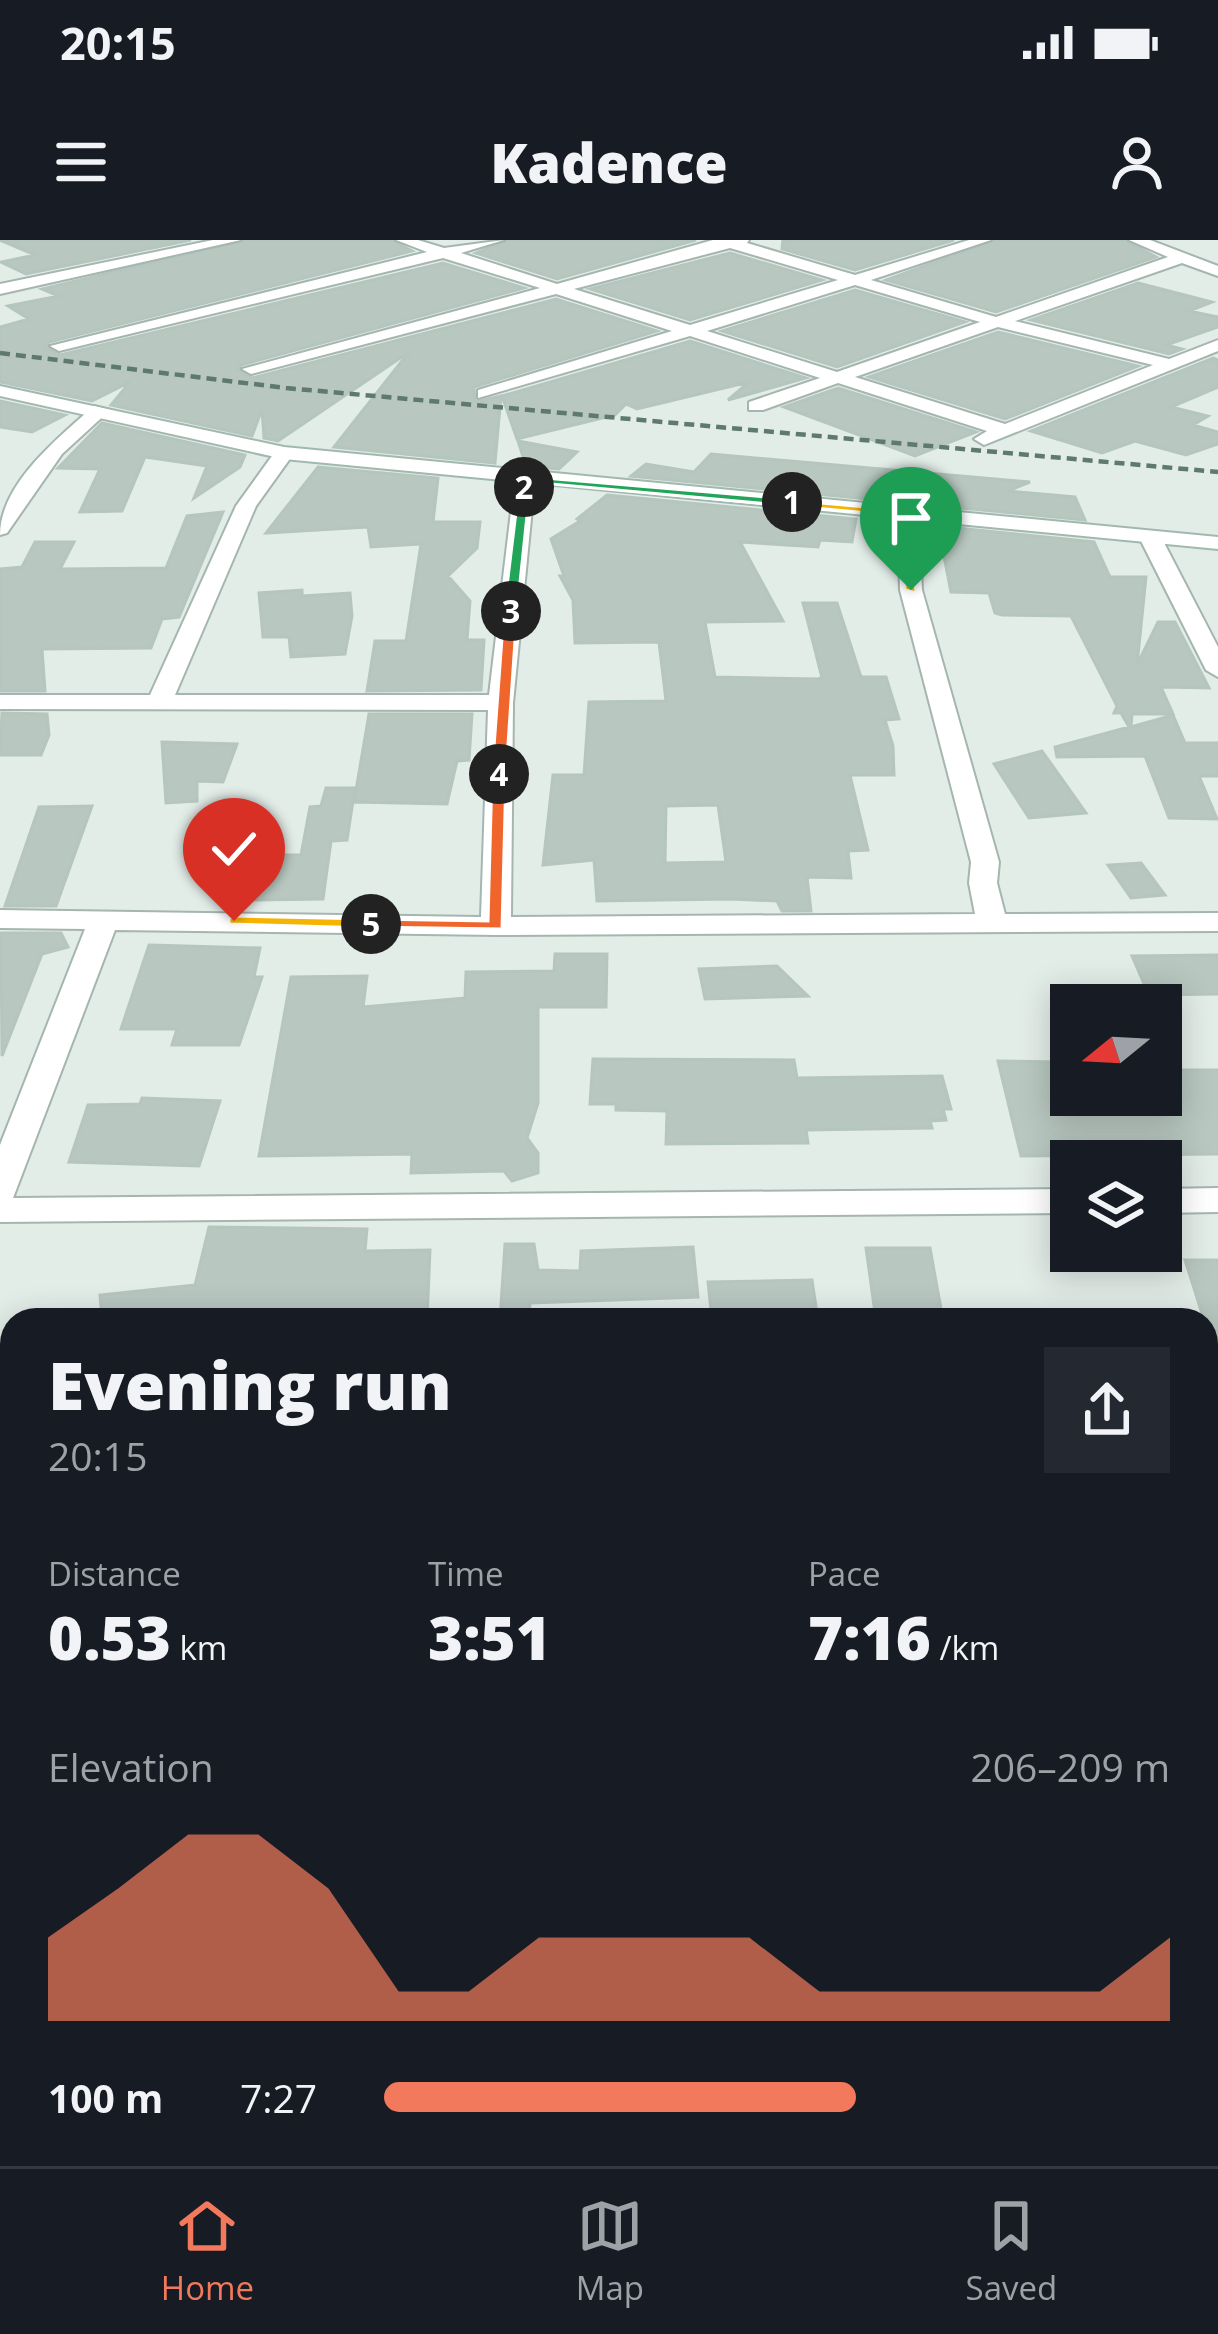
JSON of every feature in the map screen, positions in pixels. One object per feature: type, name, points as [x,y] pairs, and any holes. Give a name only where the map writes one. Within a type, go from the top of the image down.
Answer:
[{"type":"street","points":[[0,289],[234,240]]},
{"type":"street","points":[[403,240],[1004,430]]},
{"type":"street","points":[[59,346],[497,240]]},
{"type":"street","points":[[484,394],[984,240]]},
{"type":"street","points":[[1136,240],[1218,272]]},
{"type":"street","points":[[251,370],[730,241],[997,322],[1170,364]]},
{"type":"street","points":[[756,406],[1180,258]]},
{"type":"street","points":[[984,440],[1218,345]]},
{"type":"street","points":[[0,391],[284,453],[1218,543]]},
{"type":"street","points":[[0,529],[10,499],[100,410]]},
{"type":"street","points":[[160,701],[246,506],[284,453]]},
{"type":"street","points":[[496,926],[501,703],[525,478]]},
{"type":"street","points":[[908,513],[911,590],[985,862],[983,884],[992,922]]},
{"type":"street","points":[[1150,537],[1218,670]]},
{"type":"street","points":[[0,702],[501,703]]},
{"type":"street","points":[[0,1191],[104,918]]},
{"type":"street","points":[[0,919],[496,926],[1218,922]]},
{"type":"street","points":[[1182,1201],[1218,1200]]},
{"type":"street","points":[[0,1210],[1050,1201]]},
{"type":"building","points":[[0,240],[191,240],[26,274],[1,262],[35,255]]},
{"type":"building","points":[[245,240],[392,240],[412,251],[49,342],[46,347],[60,355],[443,263],[524,288],[241,365],[238,370],[252,378],[556,299],[657,331],[474,387],[475,402],[501,396],[495,463],[334,447],[409,352],[278,441],[264,438],[262,409],[252,436],[111,405],[130,382],[92,401],[0,382],[0,327],[29,319],[8,306],[59,296],[42,289]]},
{"type":"building","points":[[508,240],[696,240],[557,279],[476,253]]},
{"type":"building","points":[[783,240],[954,240],[855,270],[782,249]]},
{"type":"building","points":[[995,240],[1125,240],[1156,257],[996,312],[886,280]]},
{"type":"building","points":[[730,253],[822,280],[690,320],[590,289]]},
{"type":"building","points":[[1138,283],[1212,302],[1189,311],[1218,317],[1218,327],[1166,345],[1182,349],[1169,354],[1031,320]]},
{"type":"building","points":[[855,290],[965,322],[837,367],[722,331]]},
{"type":"building","points":[[998,332],[1138,366],[1005,419],[869,377]]},
{"type":"building","points":[[690,341],[806,378],[728,400],[749,382],[637,409],[626,404],[615,415],[517,439],[502,396]]},
{"type":"building","points":[[1213,358],[1218,360],[1218,387],[1171,407],[1208,416],[1193,425],[1218,432],[1218,444],[1186,455],[1135,441],[1102,453],[1031,431]]},
{"type":"building","points":[[838,388],[976,432],[915,456],[784,407]]},
{"type":"building","points":[[0,401],[65,415],[32,432],[0,427]]},
{"type":"building","points":[[102,423],[245,455],[240,467],[194,498],[207,466],[145,457],[122,511],[80,512],[100,469],[58,468]]},
{"type":"building","points":[[518,441],[577,452],[559,469],[526,466]]},
{"type":"building","points":[[711,454],[1030,482],[1008,491],[1075,497],[1085,520],[631,476],[646,464],[694,472]]},
{"type":"building","points":[[318,467],[438,478],[433,522],[480,522],[477,548],[448,576],[470,601],[467,640],[484,640],[481,690],[367,691],[375,641],[406,641],[421,544],[371,547],[368,527],[266,533]]},
{"type":"building","points":[[607,495],[856,519],[852,542],[820,540],[818,547],[740,542],[783,621],[705,622],[715,677],[817,679],[822,678],[803,603],[837,603],[861,677],[886,677],[899,719],[885,720],[893,746],[894,775],[850,775],[868,850],[848,851],[851,878],[807,877],[811,911],[782,911],[777,901],[597,901],[594,860],[543,865],[553,775],[584,775],[589,702],[666,701],[659,642],[575,643],[573,600],[560,576],[564,576],[551,539],[580,521],[577,519]],"holes":[[[718,805],[726,862],[665,863],[666,806]]]},
{"type":"building","points":[[223,512],[179,617],[162,619],[151,648],[42,649],[45,691],[1,691],[0,569],[22,567],[35,542],[74,542],[60,569],[166,568],[187,516]]},
{"type":"building","points":[[938,526],[1094,542],[1110,577],[1146,577],[1137,665],[1158,622],[1175,622],[1209,688],[1161,687],[1173,714],[1132,714],[1131,727],[1173,715],[1185,743],[1218,743],[1218,776],[1199,776],[1217,819],[1169,818],[1145,756],[1057,757],[1055,747],[1129,727],[1121,713],[1114,713],[1117,706],[1071,616],[1002,615],[995,613],[989,593],[951,592]]},
{"type":"building","points":[[302,590],[302,596],[350,593],[352,616],[345,654],[291,657],[289,637],[263,637],[259,593]]},
{"type":"building","points":[[2,713],[47,714],[49,735],[41,755],[0,755]]},
{"type":"building","points":[[369,714],[472,714],[469,760],[457,761],[447,804],[354,802]]},
{"type":"building","points":[[162,742],[237,744],[223,782],[197,781],[197,801],[166,803]]},
{"type":"building","points":[[1042,751],[1086,813],[1029,818],[994,764]]},
{"type":"building","points":[[326,788],[355,788],[347,840],[331,841],[323,899],[254,900],[267,855],[301,855],[310,807],[321,806]]},
{"type":"building","points":[[92,806],[56,906],[5,906],[39,807]]},
{"type":"building","points":[[1141,863],[1165,895],[1131,898],[1108,865]]},
{"type":"building","points":[[1,933],[61,933],[68,947],[42,954],[2,1056]]},
{"type":"building","points":[[149,945],[260,948],[254,977],[262,977],[239,1045],[172,1045],[177,1029],[121,1029]]},
{"type":"building","points":[[555,954],[607,954],[606,1007],[538,1007],[538,1103],[527,1138],[538,1153],[538,1173],[512,1181],[504,1171],[411,1173],[412,1154],[259,1156],[291,977],[367,976],[363,1007],[465,998],[466,972],[554,971]]},
{"type":"building","points":[[1218,955],[1218,994],[1182,995],[1182,984],[1144,984],[1132,956]]},
{"type":"building","points":[[777,966],[808,996],[705,999],[699,969]]},
{"type":"building","points":[[593,1059],[794,1060],[797,1078],[942,1076],[951,1109],[943,1109],[946,1120],[930,1121],[932,1128],[806,1130],[808,1143],[666,1144],[667,1111],[616,1110],[616,1104],[590,1104]]},
{"type":"building","points":[[998,1061],[1050,1062],[1050,1116],[1182,1116],[1182,1070],[1218,1070],[1218,1154],[1182,1154],[1182,1140],[1050,1140],[1050,1156],[1021,1156]]},
{"type":"building","points":[[142,1098],[220,1101],[199,1166],[69,1162],[88,1105],[140,1104]]},
{"type":"building","points":[[209,1227],[367,1229],[365,1251],[430,1250],[428,1308],[101,1308],[100,1295],[195,1285]]},
{"type":"building","points":[[505,1244],[534,1244],[538,1270],[580,1271],[581,1251],[693,1247],[698,1297],[501,1308]]},
{"type":"building","points":[[866,1248],[930,1248],[941,1308],[874,1308]]},
{"type":"building","points":[[1185,1260],[1218,1260],[1218,1308],[1200,1308]]},
{"type":"building","points":[[812,1280],[816,1308],[711,1308],[708,1282]]},
{"type":"railway","points":[[0,353],[286,388],[1218,472]]},
{"type":"route","points":[[234,921],[496,926],[501,703],[525,478],[908,513],[911,590]]}]
